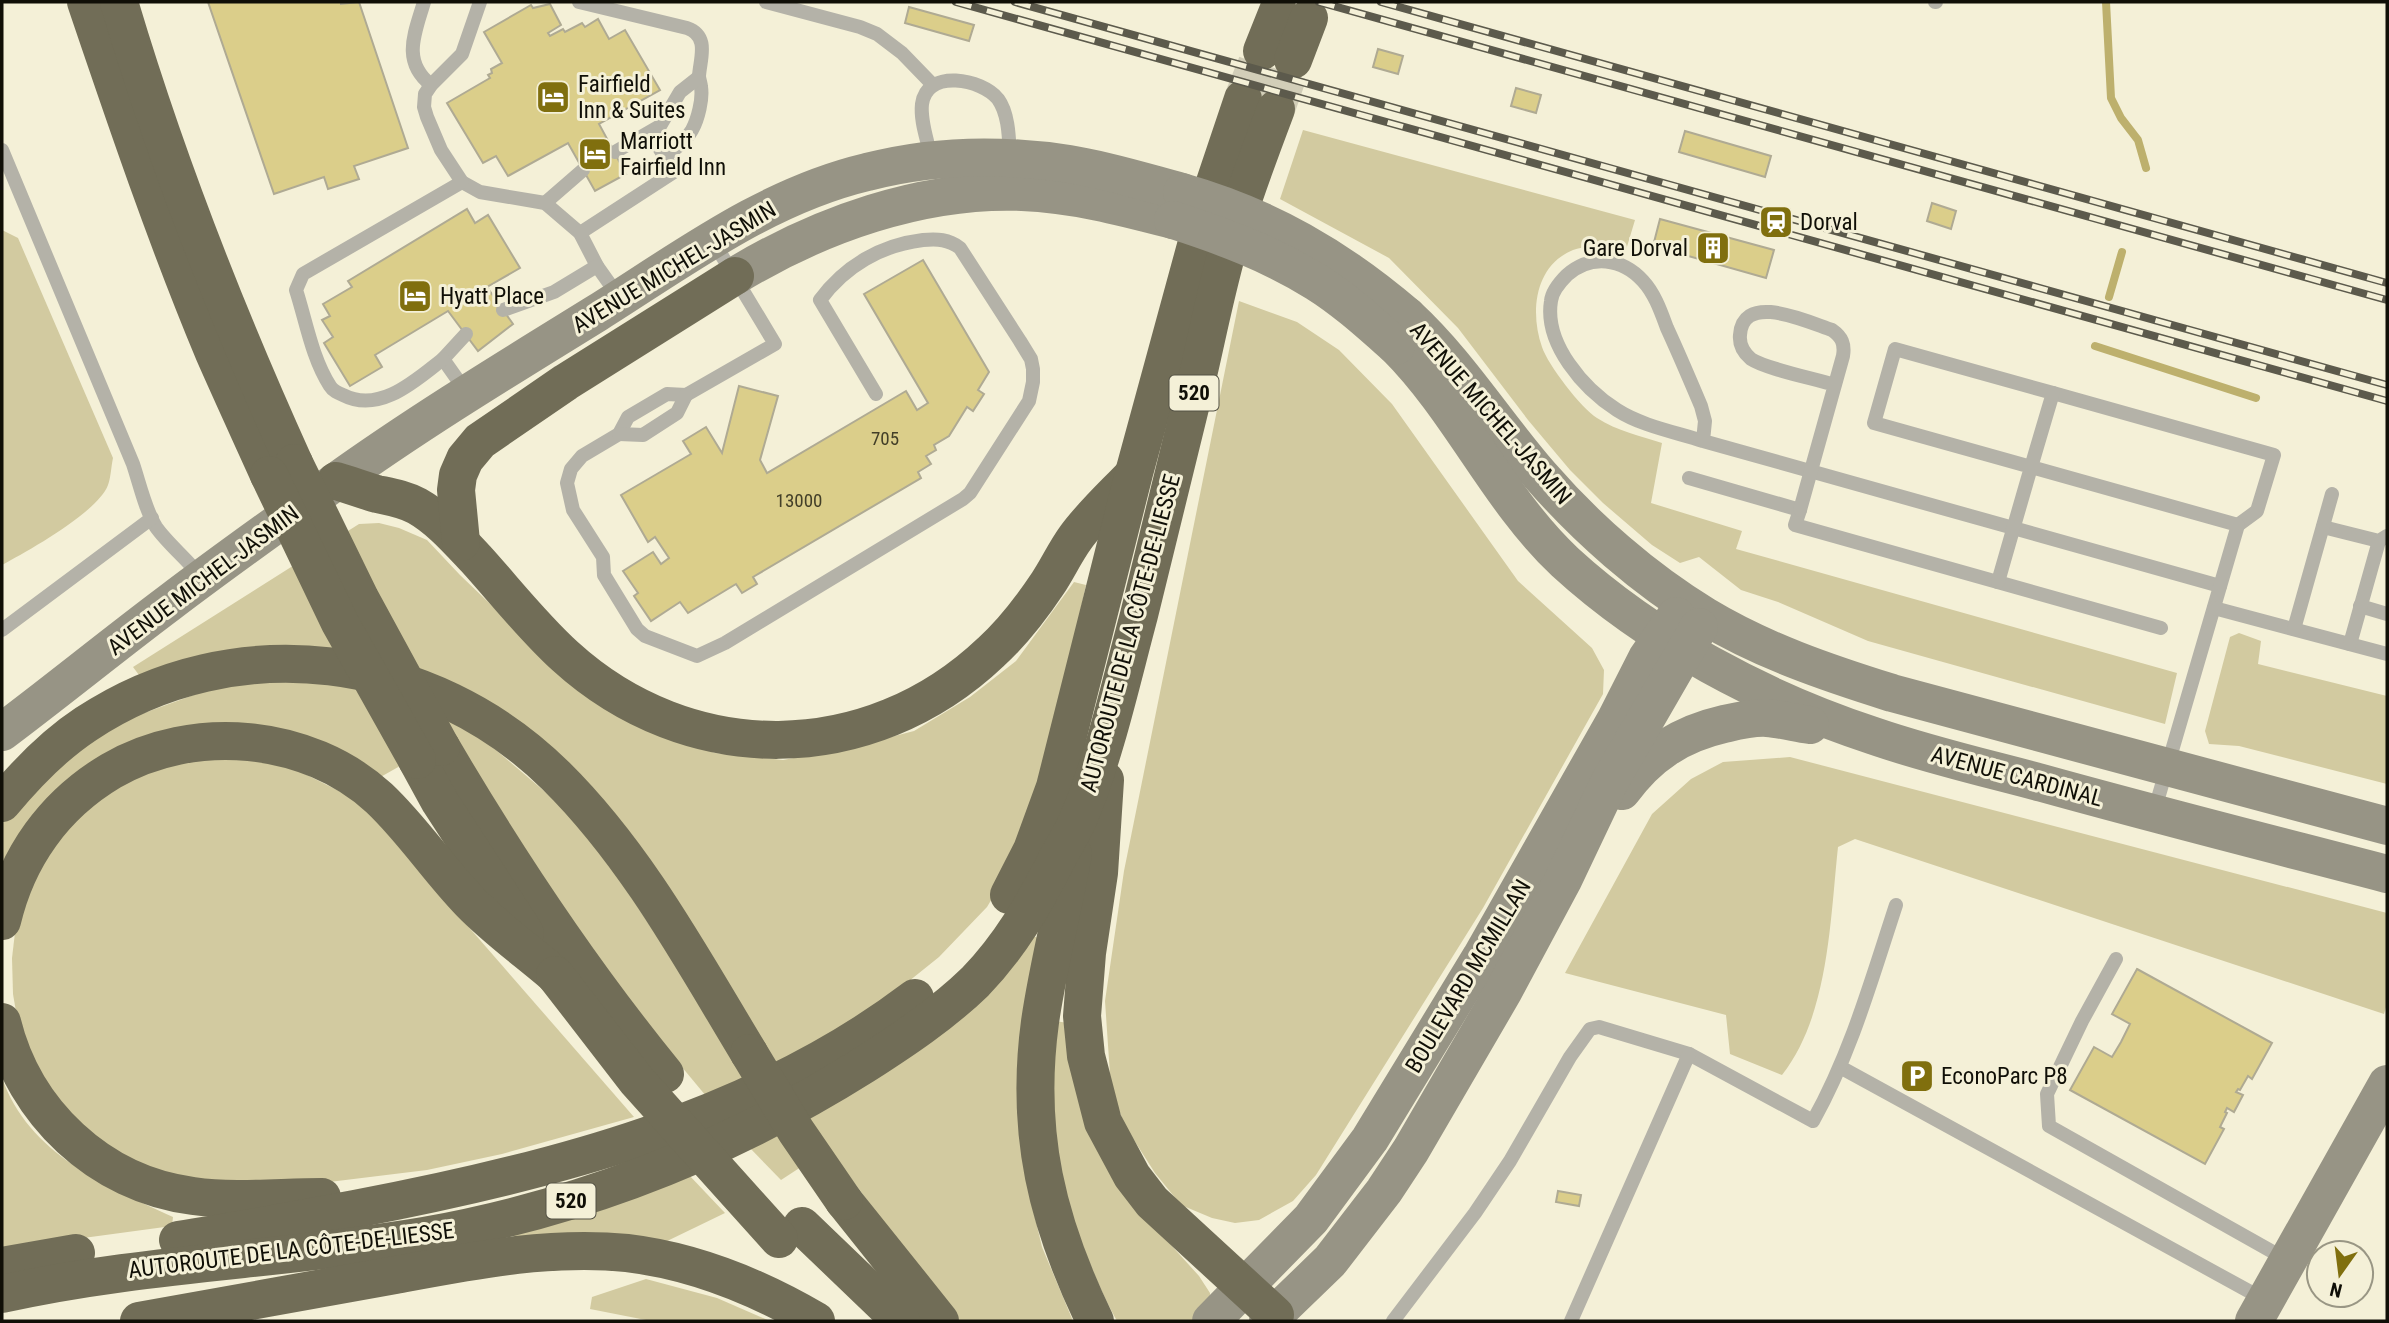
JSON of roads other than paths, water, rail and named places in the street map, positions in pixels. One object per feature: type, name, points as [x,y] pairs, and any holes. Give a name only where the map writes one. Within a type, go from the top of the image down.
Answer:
[{"type":"highway","points":[[97,3],[131,135],[214,353],[281,469],[340,623],[429,753],[506,854],[556,929],[665,1074],[863,1321]]},
{"type":"highway","points":[[1278,56],[1293,15]]},
{"type":"highway","name":"AUTOROUTE DE LA CÔTE-DE-LIESSE","points":[[2,1266],[45,1257],[225,1233],[422,1196],[542,1168],[631,1141],[726,1105],[789,1076],[910,1002],[951,969],[982,934],[1007,897],[1032,850],[1048,810],[1134,473],[1206,209],[1259,104],[1234,225],[1166,509],[1109,730],[1079,817],[1029,911],[1002,950],[972,985],[923,1025],[817,1093],[720,1145],[600,1192],[473,1226],[362,1245],[131,1271],[51,1283],[2,1294]]},
{"type":"highway","points":[[461,542],[456,490],[458,475],[465,459],[480,441],[566,382],[735,276]]},
{"type":"highway","points":[[336,481],[416,505],[434,517],[461,542],[564,655],[587,675],[626,700],[673,723],[719,736],[765,740],[805,739],[852,731],[895,716],[934,696],[969,672],[1015,627],[1048,583],[1076,537],[1134,473]]},
{"type":"highway","points":[[2,803],[40,762],[86,724],[119,705],[174,681],[238,667],[300,664],[337,667],[400,681],[432,692],[484,718],[510,736],[556,776],[600,824],[627,859],[672,926],[796,1131],[844,1201],[940,1321]]},
{"type":"highway","points":[[1109,730],[1099,873],[1082,999],[1083,1032],[1095,1095],[1103,1122],[1116,1148],[1145,1193],[1175,1225],[1246,1287],[1275,1319]]},
{"type":"highway","points":[[2,921],[17,872],[29,850],[61,810],[103,776],[127,762],[167,748],[210,741],[255,743],[278,747],[323,762],[343,772],[377,796],[471,904],[555,975]]},
{"type":"highway","points":[[429,753],[440,802],[490,881],[555,975],[654,1100],[791,1233],[901,1321]]},
{"type":"highway","points":[[1079,817],[1041,1021],[1035,1115],[1042,1177],[1058,1233],[1096,1321]]},
{"type":"highway","points":[[2,1022],[17,1068],[45,1112],[66,1135],[89,1154],[115,1171],[142,1183],[192,1196],[218,1198],[422,1196]]},
{"type":"highway","points":[[139,1321],[418,1271],[535,1253],[573,1251],[629,1254],[686,1265],[741,1283],[816,1321]]},
{"type":"main road","name":"AVENUE MICHEL-JASMIN","points":[[2,732],[202,579],[336,481],[467,394],[713,239],[755,214],[810,190],[868,171],[931,160],[1011,158],[1072,165],[1177,206],[1241,244],[1300,272],[1342,301],[1402,331],[1458,370],[1519,451],[1560,498],[1629,560],[1695,609]]},
{"type":"main road","name":"AVENUE MICHEL-JASMIN","points":[[735,276],[783,249],[856,219],[903,206],[961,195],[1021,192],[1055,194],[1111,204],[1177,206]]},
{"type":"main road","name":"AVENUE MICHEL-JASMIN","points":[[1402,331],[1431,383],[1543,538],[1563,560],[1607,598],[1674,642]]},
{"type":"main road","name":"BOULEVARD MCMILLAN","points":[[1275,1319],[1330,1261],[1412,1150],[1476,1040],[1563,880],[1674,642],[1695,609]]},
{"type":"main road","name":"AVENUE CARDINAL","points":[[1695,609],[1753,640],[1842,678],[2387,826]]},
{"type":"main road","name":"BOULEVARD MCMILLAN","points":[[1211,1321],[1311,1219],[1370,1139],[1481,957],[1598,751],[1647,658],[1674,642]]},
{"type":"main road","name":"AVENUE CARDINAL","points":[[1674,642],[1777,698],[1873,736],[2154,814],[2387,874]]},
{"type":"main road","points":[[1563,880],[1637,772],[1671,743],[1690,734],[1733,722],[1766,718],[1873,736]]},
{"type":"main road","points":[[2260,1311],[2387,1084]]},
{"type":"lane","points":[[424,2],[413,42],[412,57],[418,73],[431,85]]},
{"type":"lane","points":[[480,2],[462,54],[425,94],[424,107],[441,150],[462,182],[480,192],[545,203],[580,233],[597,266],[620,299]]},
{"type":"lane","points":[[579,2],[694,30],[698,36],[703,53],[699,77],[702,92],[695,124],[685,140],[664,156]]},
{"type":"lane","points":[[766,2],[877,34],[902,53],[933,86]]},
{"type":"lane","points":[[615,152],[650,133],[664,121],[680,92],[699,77]]},
{"type":"lane","points":[[931,160],[922,104],[925,96],[939,82],[959,82],[992,93],[1004,109],[1011,158]]},
{"type":"lane","points":[[580,233],[674,172],[650,133]]},
{"type":"lane","points":[[2,149],[133,464],[152,518],[158,529],[189,561],[202,579]]},
{"type":"lane","points":[[545,203],[583,170]]},
{"type":"lane","points":[[462,182],[303,274],[296,289],[317,360],[331,389],[351,399],[379,399],[399,391],[443,359],[466,334]]},
{"type":"lane","points":[[713,239],[775,344],[686,395],[667,394],[628,417],[619,434],[576,461],[567,483],[573,510],[603,557],[604,575],[645,636],[697,656],[725,643],[963,499],[976,484],[1029,401],[1034,383],[1031,359],[966,256],[952,243],[944,240],[911,242],[876,253],[845,272],[820,300],[876,394]]},
{"type":"lane","points":[[1703,440],[1705,421],[1701,406],[1659,309],[1643,281],[1630,270],[1611,261],[1591,261],[1571,272],[1555,289],[1551,298],[1550,309],[1555,336],[1579,375],[1596,394],[1620,412],[1650,425],[1703,440],[1811,470],[2013,527],[2220,586]]},
{"type":"lane","points":[[503,310],[554,292],[597,266]]},
{"type":"lane","points":[[1835,385],[1752,360],[1741,346],[1740,338],[1745,321],[1759,311],[1770,311],[1822,326],[1839,334],[1844,348],[1835,385],[1795,525],[2161,628]]},
{"type":"lane","points":[[2154,814],[2238,525],[2257,511],[2274,456],[1895,349],[1874,424],[2238,525]]},
{"type":"lane","points":[[443,359],[467,394]]},
{"type":"lane","points":[[1998,582],[2053,393]]},
{"type":"lane","points":[[619,434],[643,435],[677,413],[686,395]]},
{"type":"lane","points":[[1689,478],[1800,510]]},
{"type":"lane","points":[[2294,629],[2332,494]]},
{"type":"lane","points":[[2,630],[152,518]]},
{"type":"lane","points":[[2323,527],[2383,539],[2350,644]]},
{"type":"lane","points":[[2361,606],[2387,614]]},
{"type":"lane","points":[[2214,608],[2387,653]]},
{"type":"lane","points":[[1393,1321],[1475,1213],[1510,1161],[1590,1028],[1600,1027],[1689,1054],[1813,1121],[1840,1067],[1860,1018],[1896,905]]},
{"type":"lane","points":[[2116,959],[2047,1094],[2049,1126],[2288,1261]]},
{"type":"lane","points":[[1571,1321],[1689,1054]]},
{"type":"lane","points":[[1840,1067],[2260,1311]]},
{"type":"waterway","points":[[2106,2],[2111,98],[2121,118],[2138,140],[2146,168]]},
{"type":"waterway","points":[[2109,297],[2122,252]]},
{"type":"waterway","points":[[2095,346],[2256,398]]},
{"type":"tunnel","points":[[1243,99],[1262,51]]},
{"type":"tunnel","points":[[1276,109],[1293,60]]},
{"type":"railway","points":[[956,2],[2387,401]]},
{"type":"railway","points":[[1015,2],[2387,385]]},
{"type":"railway","points":[[1319,2],[2387,300]]},
{"type":"railway","points":[[1381,2],[2387,283]]},
{"type":"place","name":"Fairfield Inn & Suites","points":[[553,97]]},
{"type":"place","name":"Marriott Fairfield Inn","points":[[595,154]]},
{"type":"place","name":"Dorval","points":[[1776,222]]},
{"type":"place","name":"Gare Dorval","points":[[1713,248]]},
{"type":"place","name":"Hyatt Place","points":[[415,296]]},
{"type":"place","name":"EconoParc P8","points":[[1917,1076]]}]
